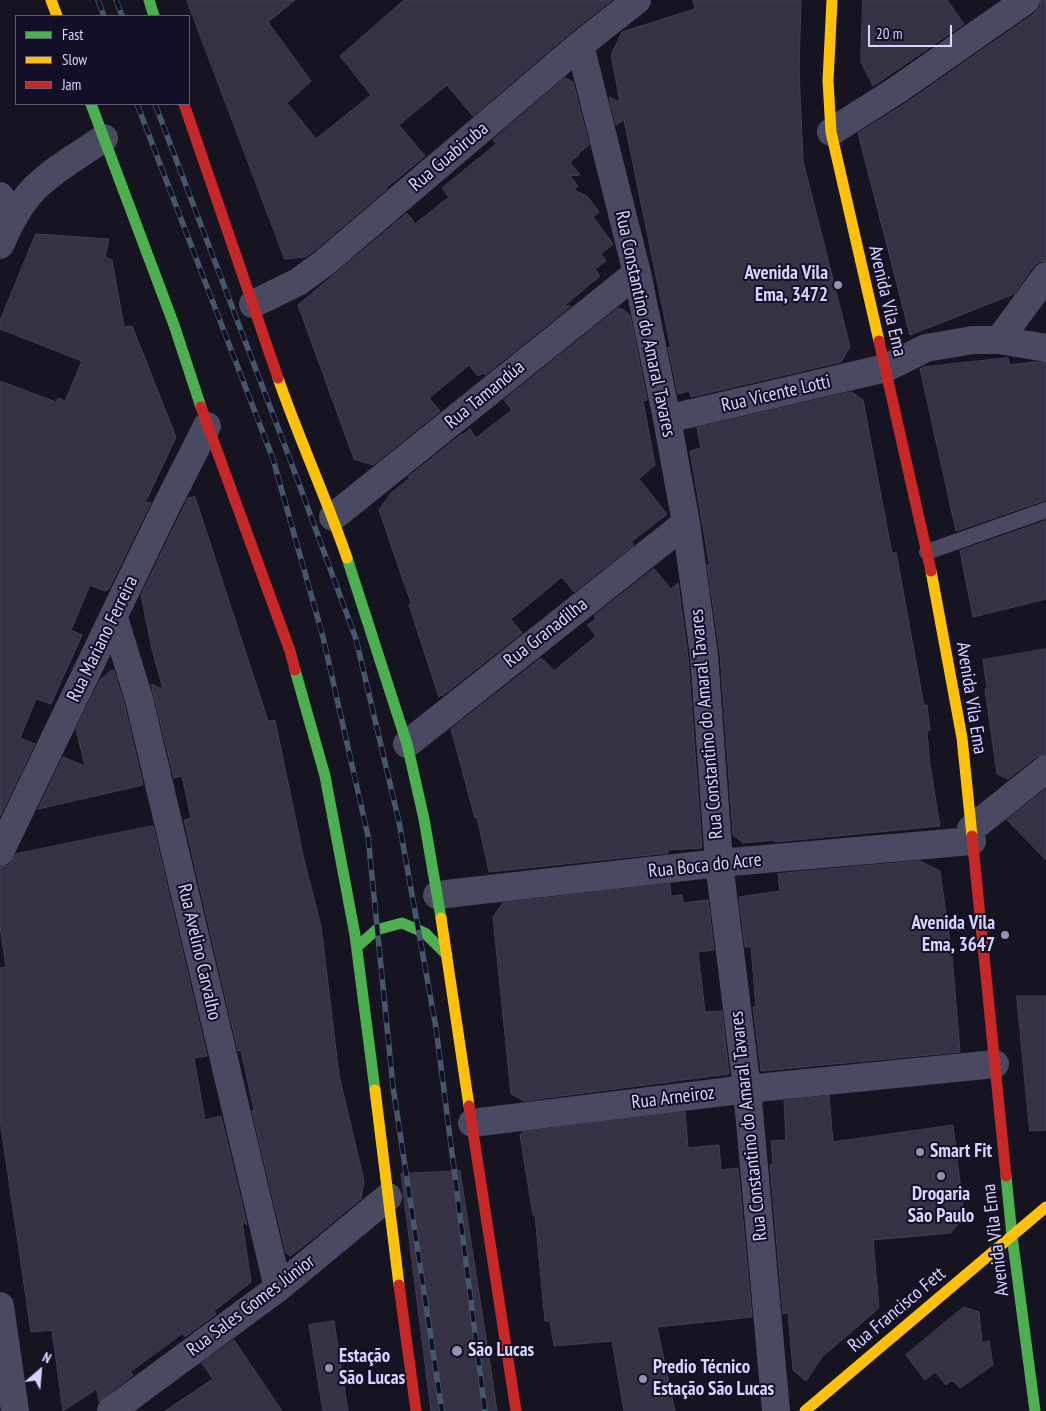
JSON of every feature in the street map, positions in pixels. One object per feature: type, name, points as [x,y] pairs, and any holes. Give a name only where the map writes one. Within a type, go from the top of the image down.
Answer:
[{"type":"main road","points":[[51,0],[57,15]]},
{"type":"main road","points":[[149,0],[154,15]]},
{"type":"main road","name":"Avenida Vila Ema","points":[[832,0],[828,81],[831,132],[927,552],[962,738],[1012,1236],[1035,1411]]},
{"type":"main road","points":[[91,105],[174,324],[207,426],[240,512],[295,670],[325,776],[356,947],[416,1411]]},
{"type":"main road","points":[[184,105],[289,410],[334,517],[407,744],[424,819],[447,955],[516,1411]]},
{"type":"main road","points":[[356,947],[376,930],[402,923],[425,933],[447,955]]},
{"type":"main road","name":"Rua Francisco Fett","points":[[805,1411],[1046,1207]]},
{"type":"street","name":"Rua Guabiruba","points":[[253,304],[298,282],[324,263],[580,45],[637,0]]},
{"type":"street","points":[[831,132],[898,90],[1026,0]]},
{"type":"street","name":"Rua Constantino do Amaral Tavares","points":[[580,45],[637,273],[686,523],[704,656],[719,863],[747,1089],[776,1411]]},
{"type":"street","points":[[5,233],[34,189],[68,162],[104,138]]},
{"type":"street","points":[[0,196],[5,233]]},
{"type":"street","name":"Rua Tamandúa","points":[[334,517],[637,273]]},
{"type":"street","points":[[999,340],[1046,276]]},
{"type":"street","name":"Rua Vicente Lotti","points":[[667,419],[886,368],[926,348],[973,340],[999,340],[1046,348]]},
{"type":"street","name":"Rua Mariano Ferreira","points":[[0,852],[207,426]]},
{"type":"street","name":"Rua Granadilha","points":[[407,744],[686,523]]},
{"type":"street","name":"Rua Avelino Carvalho","points":[[114,618],[139,699],[278,1288]]},
{"type":"street","points":[[972,835],[1046,769]]},
{"type":"street","name":"Rua Boca do Acre","points":[[437,896],[972,835]]},
{"type":"street","name":"Rua Arneiroz","points":[[472,1123],[747,1089],[995,1064]]},
{"type":"street","name":"Rua Sales Gomes Júnior","points":[[111,1411],[278,1288],[388,1197]]},
{"type":"street","points":[[0,1306],[15,1411]]},
{"type":"lane","points":[[927,552],[1046,510]]},
{"type":"building","points":[[187,0],[295,0],[268,22],[311,81],[287,103],[316,139],[371,95],[340,56],[404,0],[612,0],[570,33],[473,116],[447,85],[399,125],[425,156],[314,251],[305,257],[285,259]]},
{"type":"building","points":[[693,0],[801,0],[799,70],[803,161],[850,347],[841,362],[691,397],[689,391],[678,394],[668,347],[671,349],[624,120],[616,125],[609,97],[620,102],[611,55],[622,32],[695,9]]},
{"type":"building","points":[[863,0],[947,0],[964,24],[873,86],[861,62]]},
{"type":"building","points":[[1041,0],[1046,0],[1046,261],[1039,262],[1033,267],[1014,294],[910,335],[858,133],[906,103],[1035,13],[1040,7]]},
{"type":"building","points":[[565,78],[573,82],[589,145],[570,162],[580,175],[570,176],[578,186],[574,190],[587,196],[599,212],[593,217],[613,244],[601,254],[606,261],[595,269],[600,276],[564,306],[571,306],[485,375],[483,373],[478,376],[469,365],[429,398],[440,411],[373,465],[354,459],[298,305],[407,213],[415,224],[449,197],[442,188],[495,145],[496,143],[493,140]]},
{"type":"building","points":[[36,234],[109,239],[105,257],[112,260],[124,327],[132,326],[176,437],[145,503],[151,502],[109,589],[105,591],[90,585],[71,630],[82,635],[51,704],[36,699],[20,738],[35,744],[0,816],[0,381],[56,402],[58,398],[65,401],[82,361],[0,329],[0,321]]},
{"type":"building","points":[[617,309],[622,309],[630,315],[647,400],[643,401],[655,465],[639,479],[667,514],[631,542],[634,545],[574,592],[562,577],[511,619],[522,633],[439,697],[409,605],[411,603],[379,510],[391,493],[410,478],[408,477],[462,434],[470,429],[476,438],[512,410],[504,400]]},
{"type":"building","points":[[1008,358],[1010,365],[1034,362],[1046,363],[1046,500],[956,531],[920,369]]},
{"type":"building","points":[[852,392],[863,400],[892,554],[896,552],[924,706],[927,705],[930,730],[927,731],[930,765],[940,826],[775,842],[774,840],[743,843],[733,835],[720,654],[707,564],[710,568],[690,451],[701,448],[697,428]]},
{"type":"building","points":[[195,497],[268,721],[275,720],[304,860],[321,926],[339,1075],[364,1181],[361,1199],[290,1256],[286,1253],[252,1111],[254,1110],[241,1050],[238,1051],[184,820],[191,818],[182,776],[174,778],[151,684],[163,689],[152,649],[141,595],[188,498]]},
{"type":"building","points":[[1046,521],[1046,599],[973,617],[960,551]]},
{"type":"building","points":[[654,569],[671,589],[678,583],[688,657],[702,848],[668,850],[668,853],[489,872],[477,817],[475,818],[451,729],[541,658],[554,671],[596,636],[587,625],[596,619],[594,616]]},
{"type":"building","points":[[1046,649],[1046,754],[1036,757],[1008,779],[997,774],[985,689],[987,689],[983,660]]},
{"type":"building","points":[[112,670],[114,671],[124,703],[143,785],[38,809],[63,757],[85,766],[76,729],[100,680]]},
{"type":"building","points":[[1046,789],[1046,860],[1007,820]]},
{"type":"building","points":[[153,826],[207,1056],[194,1058],[205,1120],[221,1116],[247,1225],[242,1221],[251,1282],[214,1311],[216,1314],[185,1337],[183,1333],[130,1372],[133,1375],[99,1402],[97,1389],[63,1411],[52,1330],[31,1332],[0,1120],[0,968],[6,967],[0,926],[0,867],[9,865],[16,854]]},
{"type":"building","points":[[920,861],[940,871],[952,956],[960,1052],[761,1071],[753,1007],[756,1007],[751,947],[745,947],[739,897],[780,891],[778,874]]},
{"type":"building","points":[[670,884],[671,896],[682,895],[683,903],[708,900],[714,950],[698,952],[705,1012],[722,1011],[729,1074],[524,1101],[511,1094],[493,917],[503,903]]},
{"type":"building","points":[[1017,996],[1046,996],[1046,1130],[1030,1131]]},
{"type":"building","points":[[829,1096],[833,1142],[953,1125],[964,1216],[951,1233],[873,1240],[879,1308],[822,1357],[806,1381],[793,1370],[788,1313],[783,1314],[770,1165],[773,1164],[771,1141],[786,1140],[784,1101]]},
{"type":"building","points":[[685,1112],[688,1148],[719,1145],[721,1170],[738,1168],[752,1317],[657,1327],[675,1411],[624,1411],[612,1341],[554,1346],[550,1321],[545,1321],[535,1215],[533,1215],[520,1135],[523,1132]]},
{"type":"building","name":"São Lucas","points":[[460,1171],[497,1411],[431,1411],[401,1174]]},
{"type":"building","points":[[964,1307],[979,1312],[982,1343],[989,1341],[993,1365],[960,1388],[952,1380],[946,1385],[935,1372],[925,1380],[906,1355]]},
{"type":"building","name":"Estação São Lucas","points":[[334,1321],[348,1411],[323,1411],[309,1325]]},
{"type":"building","points":[[234,1340],[282,1411],[165,1411],[213,1379],[202,1363]]},
{"type":"railway","points":[[98,0],[104,15]]},
{"type":"railway","points":[[116,0],[122,15]]},
{"type":"railway","points":[[137,105],[273,459],[323,637],[368,836],[393,1087],[442,1411]]},
{"type":"railway","points":[[155,105],[356,639],[399,822],[436,1028],[485,1411]]},
{"type":"traffic: fast","points":[[149,0],[154,15]]},
{"type":"traffic: fast","points":[[91,105],[174,325],[201,407]]},
{"type":"traffic: fast","points":[[347,558],[407,744],[424,819],[441,918]]},
{"type":"traffic: fast","points":[[295,670],[325,776],[355,935],[375,1090]]},
{"type":"traffic: fast","points":[[357,947],[376,930],[402,923],[425,933],[447,955]]},
{"type":"traffic: fast","points":[[1006,1176],[1035,1411]]},
{"type":"traffic: slow","points":[[51,0],[57,15]]},
{"type":"traffic: slow","points":[[832,0],[828,81],[831,132],[879,341]]},
{"type":"traffic: slow","points":[[278,378],[347,558]]},
{"type":"traffic: slow","points":[[931,571],[962,738],[972,836]]},
{"type":"traffic: slow","points":[[441,918],[469,1106]]},
{"type":"traffic: slow","points":[[375,1090],[399,1285]]},
{"type":"traffic: slow","points":[[805,1411],[1046,1207]]},
{"type":"traffic: jam","points":[[184,105],[278,378]]},
{"type":"traffic: jam","points":[[879,341],[931,571]]},
{"type":"traffic: jam","points":[[201,407],[290,651],[295,670]]},
{"type":"traffic: jam","points":[[972,836],[1006,1176]]},
{"type":"traffic: jam","points":[[469,1106],[516,1411]]},
{"type":"traffic: jam","points":[[399,1285],[416,1411]]},
{"type":"place","name":"Avenida Vila Ema, 3472","points":[[838,285]]},
{"type":"place","name":"Avenida Vila Ema, 3647","points":[[1005,935]]},
{"type":"place","name":"Smart Fit","points":[[920,1152]]},
{"type":"place","name":"Drogaria São Paulo","points":[[941,1176]]},
{"type":"place","name":"São Lucas","points":[[457,1351]]},
{"type":"place","name":"Estação São Lucas","points":[[329,1368]]},
{"type":"place","name":"Predio Técnico Estação São Lucas","points":[[643,1379]]}]
